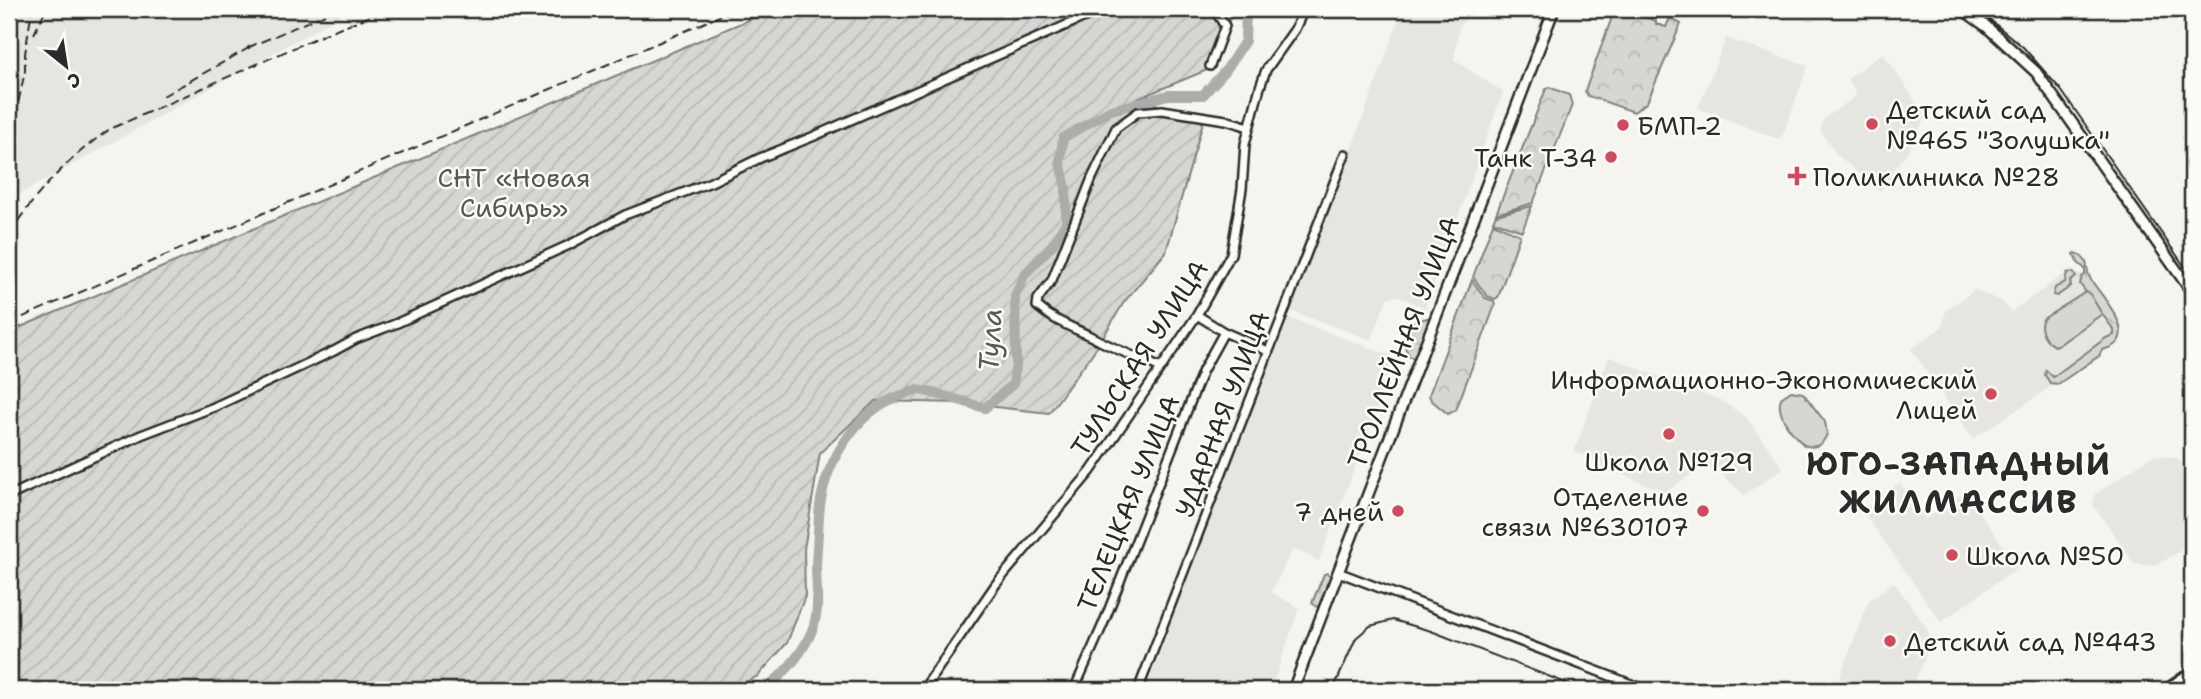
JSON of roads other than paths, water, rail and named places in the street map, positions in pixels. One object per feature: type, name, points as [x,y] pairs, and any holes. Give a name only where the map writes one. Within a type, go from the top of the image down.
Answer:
[{"type":"main road","name":"ТРОЛЛЕЙНАЯ УЛИЦА","points":[[1293,690],[1554,9]]},
{"type":"main road","points":[[1962,9],[1986,26],[2036,72],[2192,292]]},
{"type":"main road","points":[[2166,690],[2192,672]]},
{"type":"street","points":[[9,496],[141,435],[215,407],[356,339],[569,245],[625,215],[710,182],[1103,9]]},
{"type":"street","points":[[1210,66],[1225,26],[1214,9]]},
{"type":"street","name":"ТУЛЬСКАЯ УЛИЦА","points":[[923,690],[996,584],[1091,471],[1197,315],[1231,254],[1242,189],[1245,144],[1266,70],[1295,29],[1304,9]]},
{"type":"street","points":[[1161,368],[1119,352],[1052,319],[1037,306],[1038,299],[1052,280],[1092,178],[1116,128],[1138,112],[1162,110],[1226,120],[1249,127]]},
{"type":"street","name":"УДАРНАЯ УЛИЦА","points":[[1138,690],[1345,154]]},
{"type":"street","points":[[1197,315],[1224,332],[1268,351]]},
{"type":"street","name":"ТЕЛЕЦКАЯ УЛИЦА","points":[[1074,690],[1104,622],[1203,370],[1224,332]]},
{"type":"street","points":[[1338,572],[1647,690]]},
{"type":"waterway","name":"Тула","points":[[764,690],[793,662],[813,628],[817,604],[816,564],[821,497],[834,460],[855,427],[885,403],[912,391],[931,392],[985,408],[1013,384],[1016,365],[1015,296],[1025,274],[1053,244],[1066,223],[1066,188],[1060,162],[1063,138],[1111,110],[1168,95],[1203,95],[1226,70],[1245,41],[1246,9]]},
{"type":"tram line","points":[[1977,9],[2023,47],[2061,90],[2192,277]]},
{"type":"tram line","points":[[1333,690],[1356,638],[1370,626],[1393,620],[1431,631],[1584,690]]},
{"type":"railway","points":[[9,146],[25,71],[32,9]]},
{"type":"railway","points":[[34,34],[46,9]]},
{"type":"railway","points":[[9,234],[54,177],[110,129],[341,27],[390,9]]},
{"type":"railway","points":[[9,323],[736,9]]},
{"type":"railway","points":[[247,48],[330,12]]},
{"type":"railway","points":[[163,96],[254,45]]},
{"type":"place","name":"Детский сад №465 \"Золушка\"","points":[[1872,124]]},
{"type":"place","name":"БМП-2","points":[[1623,125]]},
{"type":"place","name":"Танк Т-34","points":[[1611,157]]},
{"type":"place","name":"Поликлиника №28","points":[[1797,176]]},
{"type":"place","name":"Информационно-Экономический Лицей","points":[[1991,394]]},
{"type":"place","name":"Школа №129","points":[[1669,434]]},
{"type":"place","name":"7 дней","points":[[1398,511]]},
{"type":"place","name":"Отделение связи №630107","points":[[1703,511]]},
{"type":"place","name":"Школа №50","points":[[1952,555]]},
{"type":"place","name":"Детский сад №443","points":[[1890,641]]},
{"type":"district","name":"ЮГО-ЗАПАДНЫЙ ЖИЛМАССИВ","points":[[1959,482]]},
{"type":"park label","name":"СНТ «Новая Сибирь»","points":[[514,192]]}]
